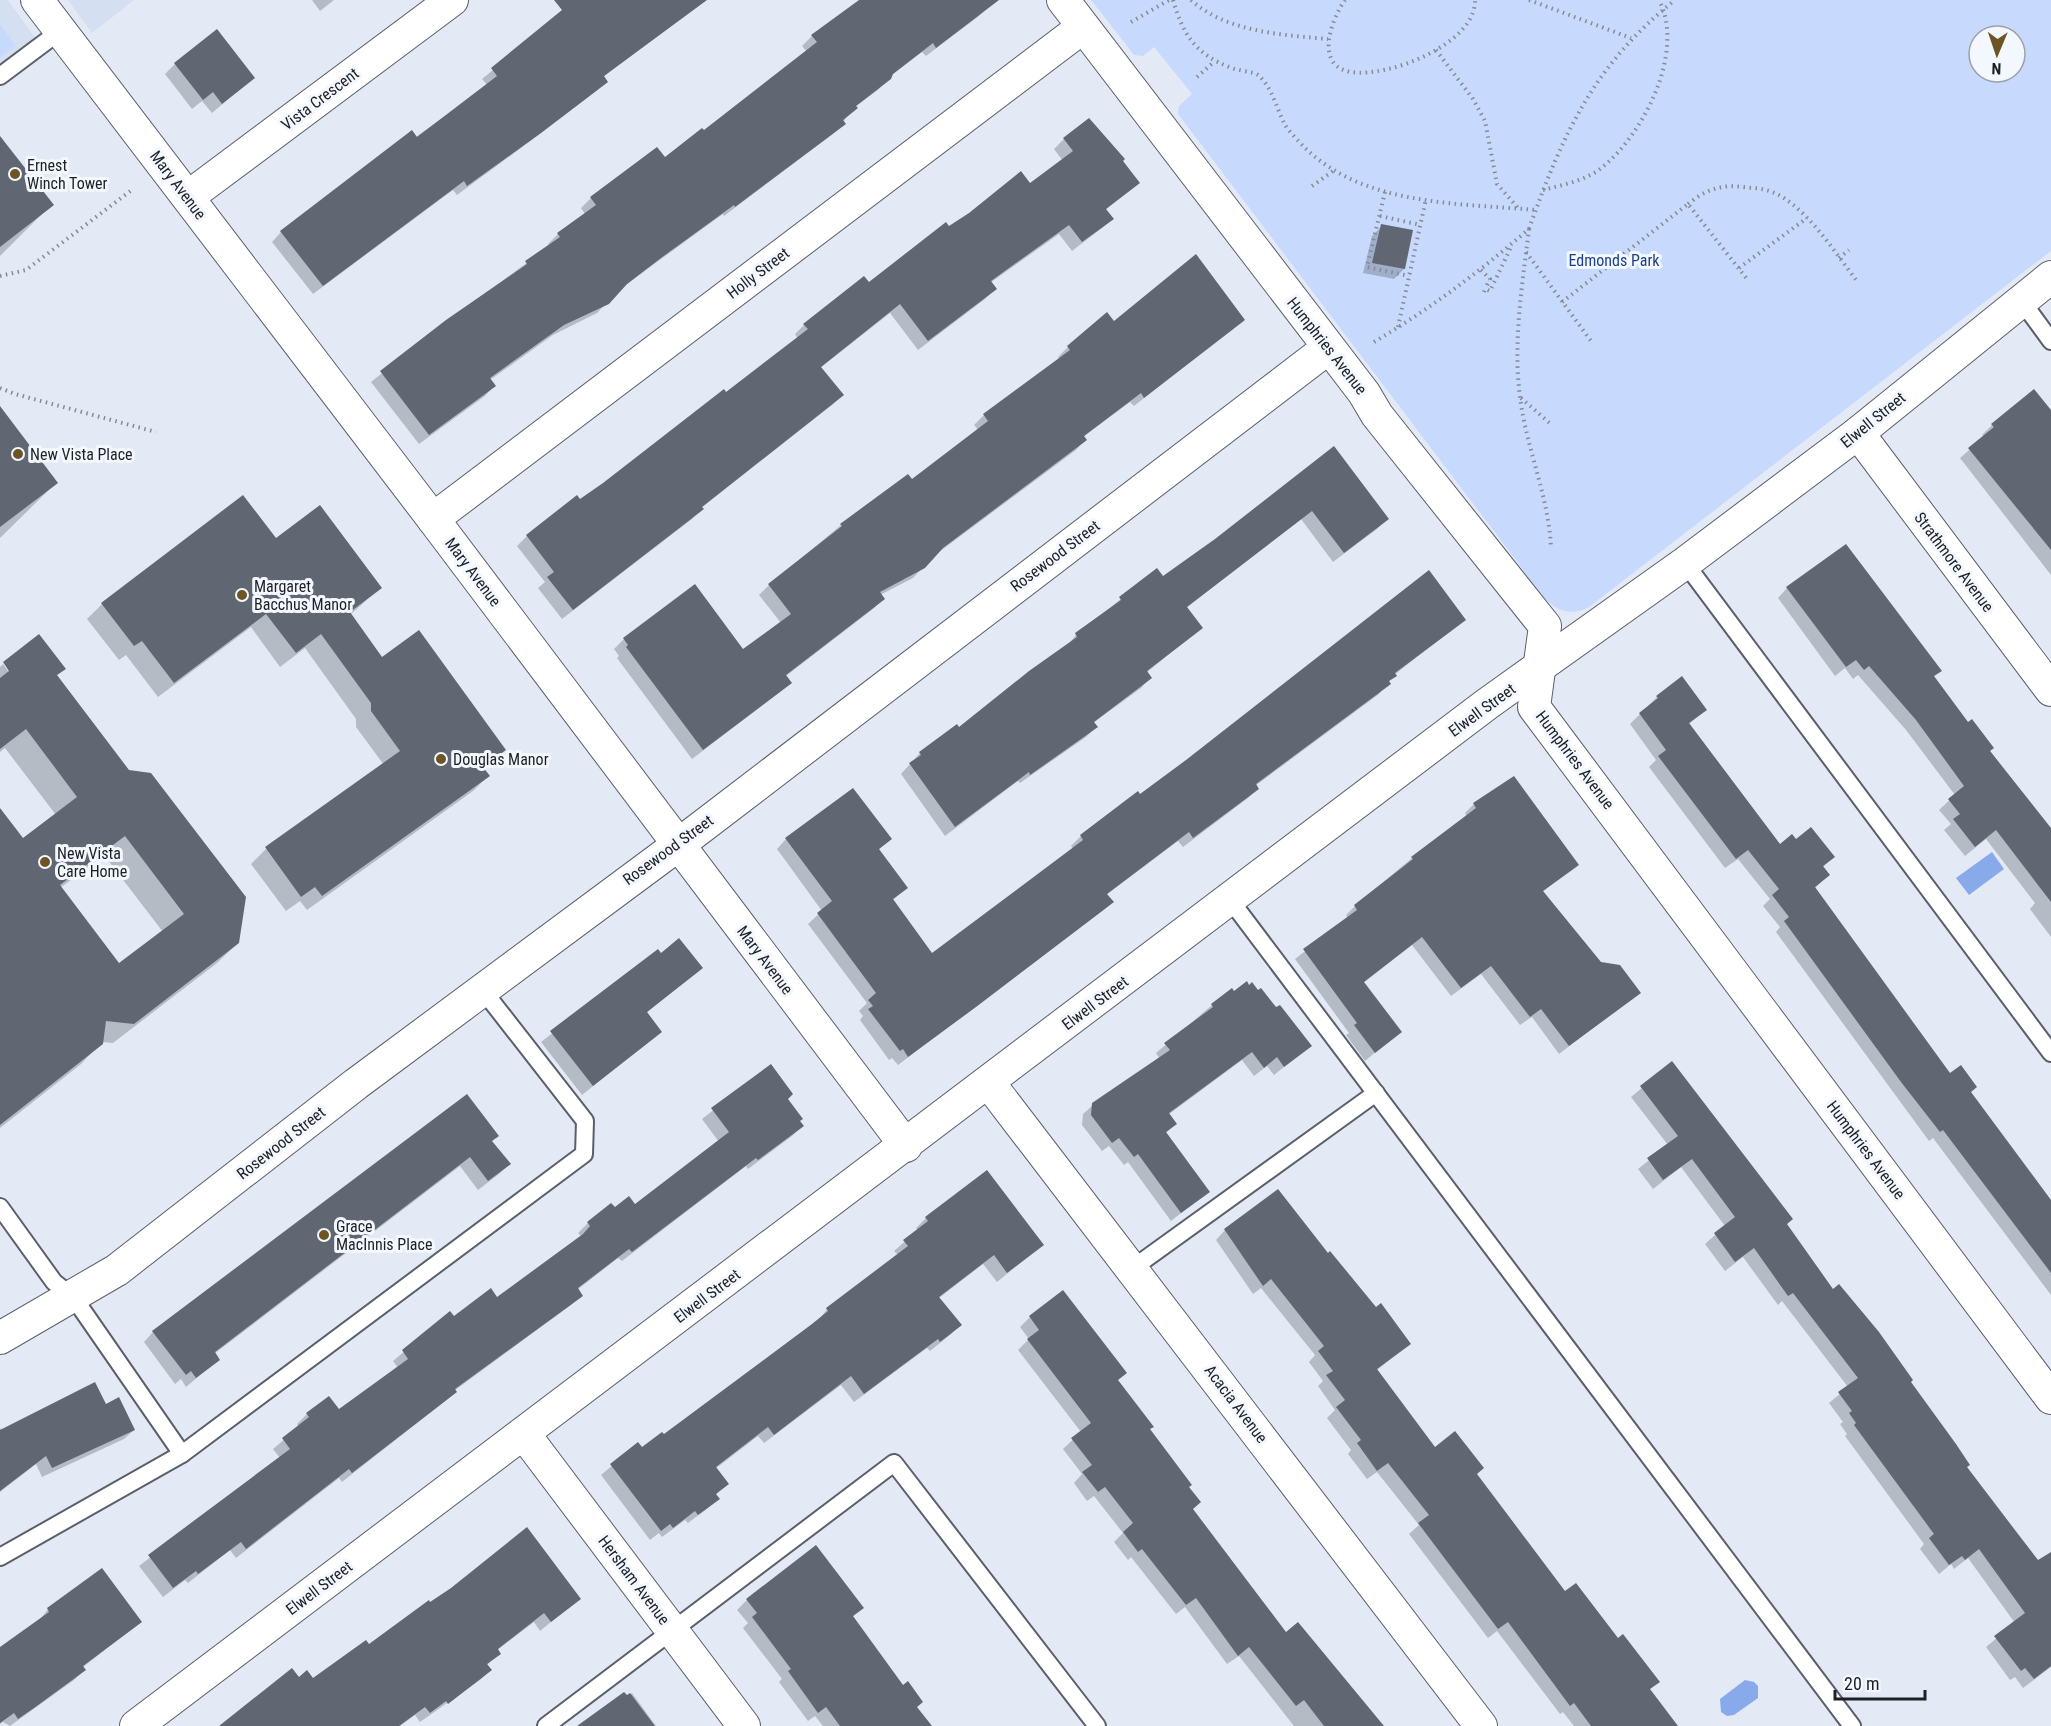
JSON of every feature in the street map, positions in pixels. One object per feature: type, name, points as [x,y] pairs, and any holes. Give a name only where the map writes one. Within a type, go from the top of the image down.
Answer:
[{"type":"street","name":"Mary Avenue","points":[[37,0],[433,519],[906,1146]]},
{"type":"street","name":"Vista Crescent","points":[[188,196],[453,0]]},
{"type":"street","name":"Humphries Avenue","points":[[1062,0],[1364,393],[1377,415],[1545,626],[1534,707],[2051,1398]]},
{"type":"street","name":"Holly Street","points":[[433,519],[1083,27]]},
{"type":"street","name":"Elwell Street","points":[[138,1725],[1231,901],[1487,704],[1685,563],[1858,433],[2051,277]]},
{"type":"street","name":"Rosewood Street","points":[[0,1338],[74,1298],[117,1270],[482,989],[678,845],[1328,348]]},
{"type":"street","name":"Strathmore Avenue","points":[[1858,433],[2051,690]]},
{"type":"street","name":"Acacia Avenue","points":[[989,1083],[1134,1268],[1481,1726]]},
{"type":"street","name":"Hersham Avenue","points":[[524,1434],[744,1726]]},
{"type":"lane","points":[[0,76],[60,31]]},
{"type":"lane","points":[[2021,300],[2051,341]]},
{"type":"lane","points":[[1685,563],[2051,1053]]},
{"type":"lane","points":[[1231,901],[1852,1726]]},
{"type":"lane","points":[[0,1557],[182,1454],[584,1154],[585,1120],[482,989]]},
{"type":"lane","points":[[1134,1268],[1376,1093]]},
{"type":"lane","points":[[0,1207],[54,1282],[74,1298],[182,1454]]},
{"type":"lane","points":[[546,1726],[671,1629],[894,1463],[1096,1726]]},
{"type":"path","points":[[1131,22],[1171,0],[1181,28],[1207,58],[1233,69],[1257,74],[1271,92],[1285,125],[1305,148],[1334,171],[1385,192],[1426,200],[1536,210]]},
{"type":"path","points":[[1191,0],[1208,12],[1235,24],[1266,31],[1328,39]]},
{"type":"path","points":[[1345,0],[1333,21],[1328,39],[1329,53],[1338,66],[1348,72],[1380,71],[1436,50],[1465,30],[1471,19],[1475,0]]},
{"type":"path","points":[[1529,0],[1631,38]]},
{"type":"path","points":[[1543,190],[1573,182],[1598,170],[1618,153],[1643,118],[1660,79],[1668,42],[1664,9],[1659,0]]},
{"type":"path","points":[[1551,548],[1550,524],[1530,451],[1520,398],[1517,357],[1529,229],[1560,148],[1589,91],[1631,38],[1675,0]]},
{"type":"path","points":[[1436,50],[1473,99],[1485,121],[1497,184],[1512,197],[1518,208]]},
{"type":"path","points":[[1197,77],[1215,61]]},
{"type":"path","points":[[1312,186],[1334,171]]},
{"type":"path","points":[[1562,302],[1705,190],[1736,186],[1768,190],[1785,199],[1807,218],[1857,281]]},
{"type":"path","points":[[0,276],[26,270],[133,189]]},
{"type":"path","points":[[1385,192],[1368,267],[1409,276]]},
{"type":"path","points":[[1398,328],[1426,200]]},
{"type":"path","points":[[1688,204],[1747,279]]},
{"type":"path","points":[[1380,216],[1420,225]]},
{"type":"path","points":[[1739,268],[1807,218]]},
{"type":"path","points":[[1374,342],[1429,310],[1529,229]]},
{"type":"path","points":[[1481,270],[1490,279],[1485,290],[1490,291],[1513,243]]},
{"type":"path","points":[[1839,258],[1849,250]]},
{"type":"path","points":[[1526,251],[1591,341]]},
{"type":"path","points":[[0,388],[156,432]]},
{"type":"path","points":[[1520,398],[1552,425]]},
{"type":"shaded area","points":[[0,0],[8,0],[41,46],[0,76]]},
{"type":"shaded area","points":[[68,0],[134,0],[92,33]]},
{"type":"green space","name":"Edmonds Park","points":[[1091,0],[2051,0],[2051,251],[1589,607],[1576,611],[1565,611],[1546,600],[1538,590],[1178,114],[1179,106],[1192,94],[1154,47],[1143,56],[1134,55]]},
{"type":"green space","points":[[0,24],[16,46],[0,58]]},
{"type":"water","points":[[1992,852],[2004,869],[1969,895],[1956,878]]},
{"type":"water","points":[[1745,1680],[1754,1682],[1758,1686],[1758,1698],[1734,1715],[1727,1716],[1721,1712],[1720,1699]]},
{"type":"building","points":[[554,0],[707,0],[604,76],[608,82],[541,133],[467,186],[464,181],[323,286],[280,231],[412,130],[417,137],[497,76],[491,68],[562,10]]},
{"type":"building","points":[[859,0],[999,0],[936,48],[933,43],[893,74],[891,79],[856,106],[858,108],[843,120],[846,124],[735,207],[734,205],[661,258],[627,284],[609,304],[564,325],[490,378],[496,386],[429,435],[380,371],[446,320],[527,264],[525,261],[560,237],[557,233],[596,205],[590,197],[657,147],[665,157],[702,128],[704,130],[817,42],[811,35]]},
{"type":"building","points":[[217,29],[255,78],[222,104],[213,92],[203,100],[174,63]]},
{"type":"building","points":[[1089,118],[1125,159],[1123,161],[1140,183],[1106,209],[1114,219],[1082,242],[1069,225],[991,281],[997,289],[928,341],[900,304],[821,367],[844,395],[702,507],[704,509],[573,610],[547,577],[554,572],[526,535],[577,495],[580,499],[603,483],[724,389],[726,392],[808,329],[803,324],[864,276],[869,282],[946,222],[949,226],[969,213],[1021,171],[1030,183],[1073,151],[1063,138]]},
{"type":"building","name":"Ernest Winch Tower","points":[[0,136],[54,205],[0,247]]},
{"type":"building","points":[[1381,224],[1413,230],[1405,269],[1372,263]]},
{"type":"building","points":[[1196,254],[1245,320],[1144,398],[1141,393],[1084,436],[1087,440],[943,548],[925,568],[880,592],[885,599],[786,675],[792,683],[703,750],[626,647],[628,645],[623,638],[695,584],[743,649],[791,614],[768,584],[842,526],[840,524],[908,474],[912,479],[988,421],[983,414],[1070,350],[1067,346],[1107,312],[1114,321]]},
{"type":"building","points":[[2034,389],[2051,410],[2051,550],[1968,448],[1994,427],[1991,424]]},
{"type":"building","name":"New Vista Place","points":[[0,406],[58,483],[0,527]]},
{"type":"building","points":[[1334,446],[1389,519],[1344,553],[1312,511],[1187,607],[1203,628],[1147,671],[1152,678],[1094,722],[1098,727],[1030,775],[1029,772],[955,827],[909,763],[921,755],[919,752],[957,724],[959,727],[1029,671],[1077,637],[1075,633],[1121,600],[1119,597],[1157,568],[1163,576],[1215,539]]},
{"type":"building","points":[[243,495],[276,538],[320,505],[382,588],[350,612],[382,657],[419,630],[506,750],[483,767],[490,776],[322,896],[315,887],[301,897],[265,847],[400,751],[371,711],[371,703],[321,634],[296,653],[266,614],[174,683],[142,641],[134,646],[101,603]]},
{"type":"building","points":[[1846,544],[1942,671],[1934,676],[1968,722],[1972,719],[1994,748],[1990,751],[2051,828],[2051,902],[1996,830],[1975,847],[1953,819],[1960,814],[1948,799],[1964,786],[1916,720],[1869,666],[1864,670],[1856,660],[1846,667],[1786,587]]},
{"type":"building","points":[[1429,570],[1466,620],[1395,673],[1397,676],[1389,681],[1391,684],[1256,784],[1259,789],[1193,838],[1189,832],[1107,894],[1114,902],[908,1057],[903,1049],[900,1051],[868,1009],[873,1006],[868,1000],[876,993],[817,913],[832,901],[785,838],[853,788],[892,839],[879,849],[908,888],[893,899],[932,953],[1083,840],[1080,835],[1138,791],[1140,794],[1186,760]]},
{"type":"building","name":"New Vista Care Home","points":[[39,634],[66,669],[57,675],[129,770],[151,773],[246,897],[239,943],[134,1024],[106,1021],[103,1044],[0,1125],[0,808],[23,838],[77,797],[26,729],[0,749],[0,678],[9,671],[3,662]],"holes":[[[125,836],[184,914],[119,963],[60,885]]]},
{"type":"building","points":[[1682,676],[1707,710],[1689,723],[1780,844],[1792,834],[1796,839],[1811,827],[1835,857],[1823,866],[1830,875],[1815,887],[1950,1073],[1961,1065],[1977,1087],[1971,1092],[2051,1200],[2051,1273],[1943,1130],[1940,1132],[1901,1082],[1784,921],[1789,917],[1772,895],[1779,889],[1748,850],[1736,859],[1658,756],[1666,750],[1639,713]]},
{"type":"building","points":[[1514,776],[1579,865],[1543,891],[1601,962],[1620,965],[1641,993],[1569,1046],[1541,1009],[1530,1017],[1491,966],[1461,988],[1422,937],[1364,982],[1402,1032],[1375,1053],[1354,1025],[1357,1023],[1303,949],[1357,910],[1354,905],[1413,859],[1411,857],[1476,808],[1473,803]]},
{"type":"building","points":[[679,938],[703,968],[647,1012],[662,1032],[593,1086],[550,1031],[658,949],[661,953]]},
{"type":"building","points":[[1247,981],[1249,985],[1252,982],[1258,990],[1261,988],[1276,1007],[1280,1005],[1312,1046],[1284,1067],[1277,1057],[1264,1068],[1252,1052],[1169,1113],[1177,1124],[1166,1132],[1210,1192],[1181,1213],[1138,1154],[1134,1157],[1119,1138],[1112,1143],[1091,1115],[1092,1103],[1170,1050],[1164,1043],[1213,1007],[1211,1004],[1232,988],[1234,991]]},
{"type":"building","points":[[1672,1061],[1793,1219],[1787,1224],[1833,1289],[1839,1284],[1879,1332],[1913,1380],[1911,1382],[1970,1465],[1967,1467],[2038,1560],[2051,1552],[2051,1666],[2034,1679],[2025,1668],[2021,1671],[1994,1636],[2025,1613],[1979,1549],[1965,1560],[1962,1556],[1949,1565],[1929,1538],[1934,1534],[1854,1425],[1856,1423],[1849,1413],[1852,1411],[1838,1392],[1858,1378],[1793,1293],[1788,1296],[1754,1248],[1735,1262],[1714,1233],[1735,1217],[1692,1159],[1663,1180],[1647,1158],[1678,1136],[1640,1086]]},
{"type":"building","points":[[771,1064],[793,1094],[788,1099],[803,1119],[800,1121],[804,1126],[758,1160],[756,1158],[632,1252],[629,1249],[578,1288],[583,1296],[455,1389],[457,1392],[352,1473],[349,1469],[246,1549],[241,1542],[198,1574],[196,1571],[173,1588],[148,1555],[290,1449],[282,1438],[309,1417],[306,1413],[329,1396],[339,1409],[408,1359],[402,1350],[450,1311],[454,1316],[491,1288],[497,1297],[583,1234],[590,1226],[587,1222],[611,1203],[615,1207],[629,1196],[635,1204],[729,1132],[711,1108]]},
{"type":"building","name":"Grace MacInnis Place","points":[[467,1094],[499,1136],[492,1141],[511,1164],[488,1181],[470,1157],[215,1352],[220,1360],[196,1378],[191,1371],[186,1375],[152,1331]]},
{"type":"building","points":[[987,1170],[1044,1245],[1007,1273],[994,1255],[939,1297],[962,1325],[940,1342],[938,1339],[864,1394],[851,1376],[774,1435],[768,1427],[716,1467],[729,1484],[716,1494],[720,1499],[698,1515],[695,1511],[673,1528],[670,1524],[661,1531],[610,1464],[638,1442],[642,1447],[662,1432],[664,1434],[812,1324],[828,1311],[826,1308],[908,1246],[903,1240],[928,1221],[925,1217]]},
{"type":"building","points":[[1278,1189],[1328,1253],[1330,1251],[1376,1307],[1381,1303],[1411,1344],[1377,1369],[1435,1447],[1455,1431],[1484,1468],[1477,1474],[1565,1591],[1576,1583],[1618,1638],[1623,1634],[1660,1682],[1650,1689],[1678,1726],[1591,1726],[1574,1703],[1570,1706],[1508,1622],[1498,1629],[1418,1523],[1429,1515],[1388,1463],[1377,1471],[1357,1443],[1361,1440],[1336,1407],[1345,1400],[1326,1375],[1333,1371],[1318,1351],[1324,1346],[1271,1279],[1263,1286],[1224,1229]]},
{"type":"building","points":[[1063,1290],[1127,1373],[1118,1380],[1154,1427],[1150,1429],[1192,1485],[1189,1487],[1201,1502],[1193,1509],[1286,1632],[1298,1622],[1384,1726],[1324,1726],[1304,1700],[1296,1706],[1249,1647],[1238,1656],[1196,1598],[1186,1605],[1142,1549],[1138,1552],[1123,1532],[1133,1523],[1105,1487],[1098,1492],[1082,1472],[1092,1465],[1071,1438],[1091,1423],[1027,1339],[1039,1330],[1029,1316]]},
{"type":"building","points":[[95,1382],[106,1404],[119,1397],[135,1430],[52,1468],[46,1456],[0,1491],[0,1430]]},
{"type":"building","points":[[527,1527],[581,1599],[551,1622],[544,1613],[498,1649],[501,1654],[487,1664],[492,1670],[448,1704],[446,1701],[430,1713],[425,1707],[399,1726],[219,1726],[292,1668],[299,1677],[307,1670],[313,1678],[366,1640],[369,1644],[429,1600],[430,1602],[451,1588]]},
{"type":"building","points":[[816,1545],[864,1608],[853,1616],[903,1685],[908,1681],[923,1702],[917,1707],[932,1726],[840,1726],[826,1707],[818,1713],[788,1671],[791,1669],[752,1617],[757,1613],[746,1599]]},
{"type":"building","points":[[102,1568],[142,1622],[83,1666],[86,1670],[34,1708],[18,1719],[14,1713],[0,1723],[0,1647],[49,1612],[47,1608]]},
{"type":"building","points":[[624,1692],[627,1695],[630,1693],[655,1726],[577,1726]]},
{"type":"place","name":"Ernest Winch Tower","points":[[15,174]]},
{"type":"place","name":"New Vista Place","points":[[18,454]]},
{"type":"place","name":"Margaret Bacchus Manor","points":[[242,595]]},
{"type":"place","name":"Douglas Manor","points":[[441,759]]},
{"type":"place","name":"New Vista Care Home","points":[[45,862]]},
{"type":"place","name":"Grace MacInnis Place","points":[[324,1235]]}]
